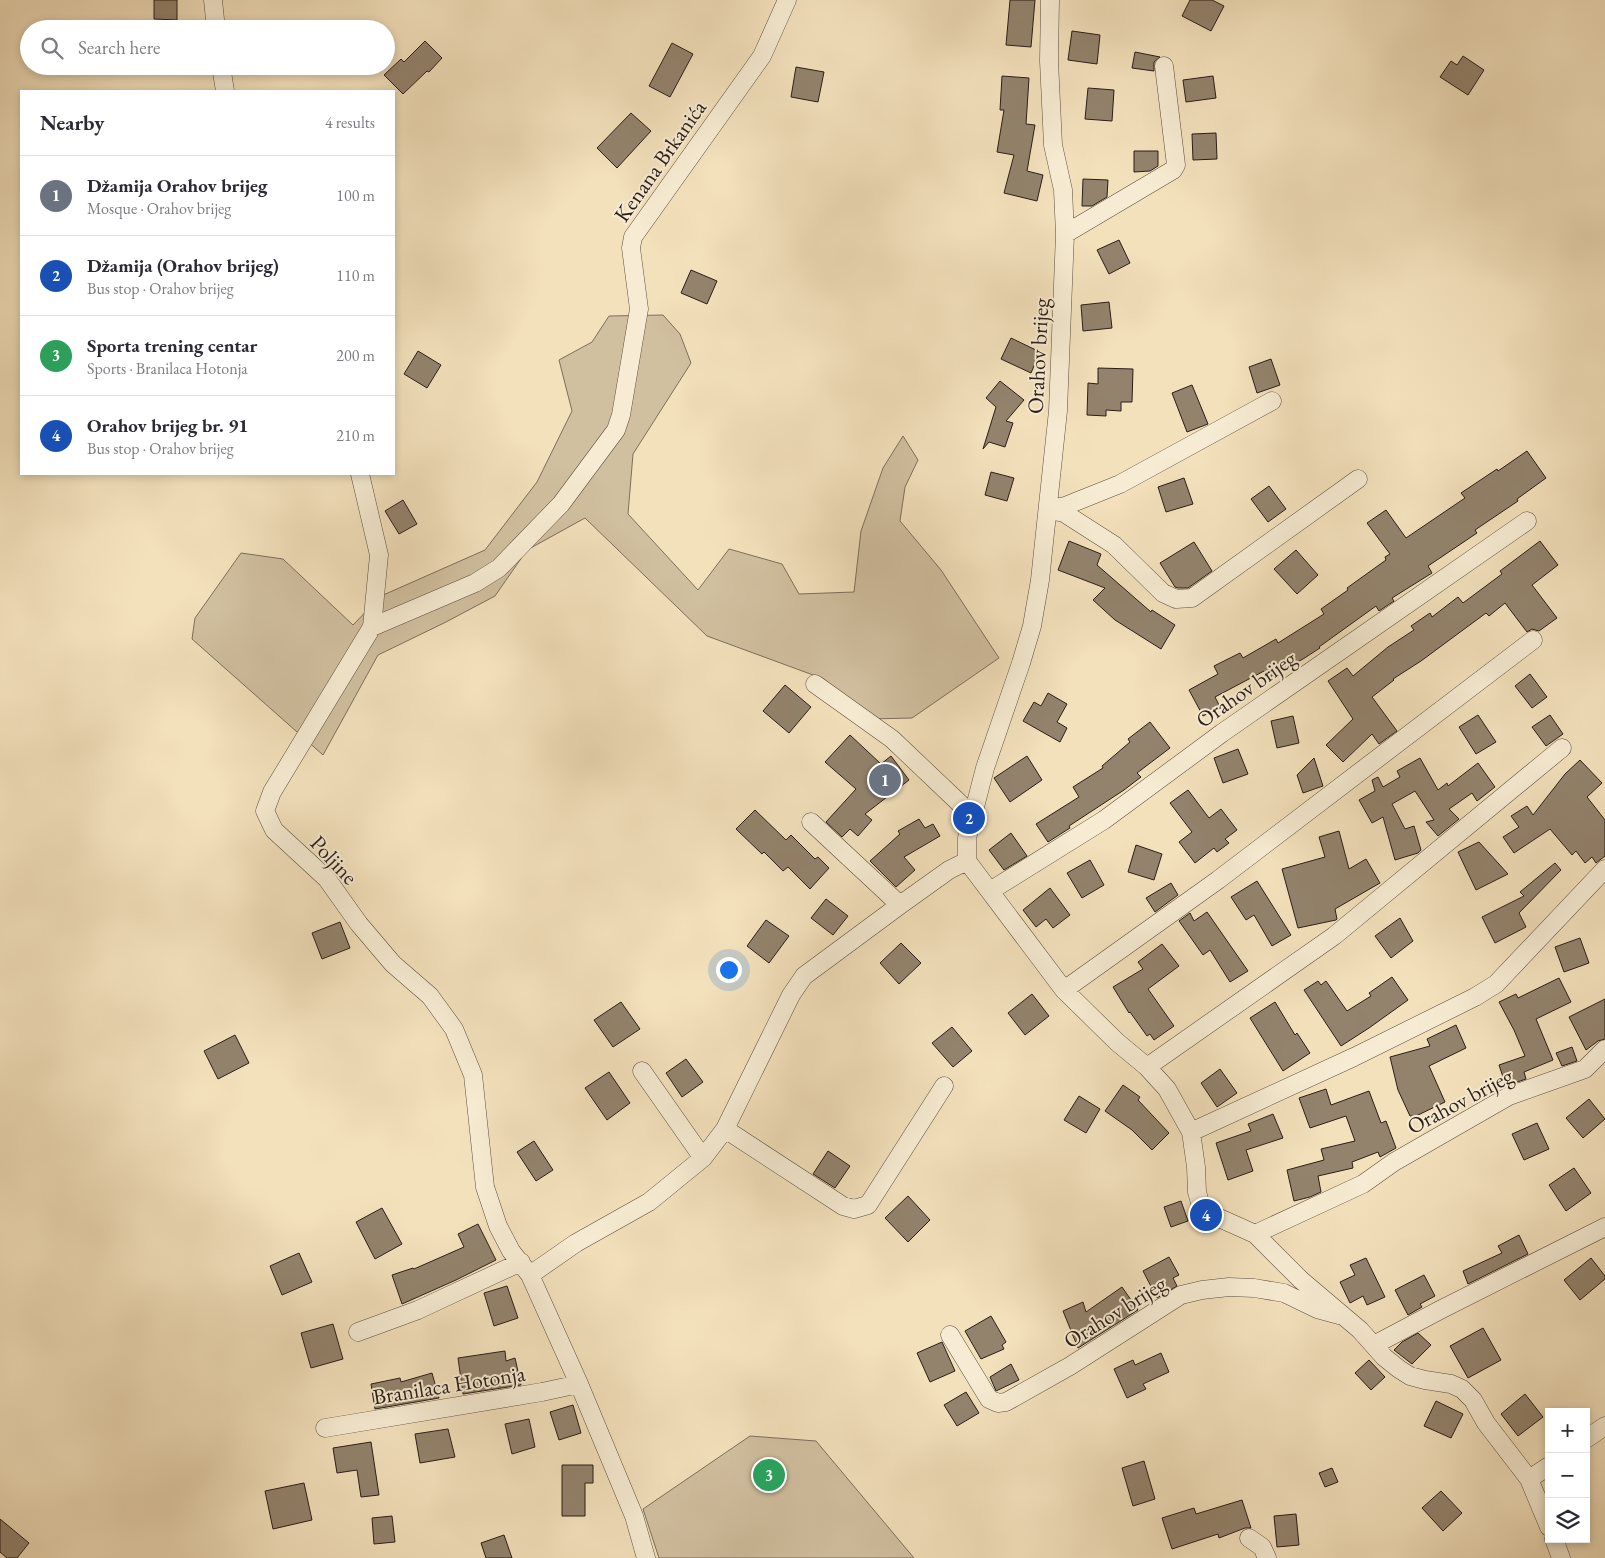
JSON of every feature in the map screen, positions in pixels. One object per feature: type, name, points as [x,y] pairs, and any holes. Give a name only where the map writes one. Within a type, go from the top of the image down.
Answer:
[{"type":"street","points":[[213,0],[215,20]]},
{"type":"street","name":"Kenana Brkanića","points":[[372,627],[475,583],[500,568],[561,504],[616,430],[621,415],[639,309],[631,248],[633,238],[762,56],[787,0]]},
{"type":"street","name":"Orahov brijeg","points":[[1050,0],[1048,61],[1053,136],[1062,190],[1066,234],[1058,411],[1049,510],[1032,626],[985,768],[967,838],[966,861],[1064,990],[1117,1042],[1147,1067],[1167,1089],[1191,1132],[1200,1206],[1217,1217],[1255,1234],[1300,1280],[1344,1316],[1384,1357],[1410,1376],[1451,1384],[1462,1389],[1474,1400],[1490,1428],[1529,1479],[1545,1517]]},
{"type":"street","points":[[1066,234],[1172,170],[1176,165],[1164,66]]},
{"type":"street","points":[[222,75],[225,90]]},
{"type":"street","points":[[1049,510],[1065,506],[1120,484],[1272,401]]},
{"type":"street","name":"Poljine","points":[[360,475],[379,556],[372,627],[272,792],[265,811],[274,830],[327,879],[359,924],[393,964],[430,996],[454,1030],[473,1075],[485,1187],[498,1226],[511,1250],[525,1269]]},
{"type":"street","points":[[1049,510],[1064,513],[1114,546],[1163,593],[1176,599],[1192,598],[1358,479]]},
{"type":"street","name":"Orahov brijeg","points":[[990,891],[1104,820],[1222,733],[1527,521]]},
{"type":"street","points":[[1064,990],[1218,880],[1533,640]]},
{"type":"street","points":[[816,684],[892,739],[972,815]]},
{"type":"street","points":[[1147,1067],[1334,936],[1562,748]]},
{"type":"street","points":[[811,822],[900,905]]},
{"type":"street","points":[[358,1332],[525,1269],[649,1202],[703,1158],[725,1129],[791,995],[804,976],[949,870],[966,861]]},
{"type":"street","points":[[1191,1132],[1354,1057],[1475,997],[1496,984],[1605,869]]},
{"type":"street","name":"Orahov brijeg","points":[[1255,1234],[1363,1184],[1394,1162],[1509,1096],[1585,1069],[1605,1049]]},
{"type":"street","points":[[642,1071],[703,1158]]},
{"type":"street","points":[[725,1129],[843,1206],[854,1209],[868,1205],[944,1086]]},
{"type":"street","points":[[1374,1345],[1605,1227]]},
{"type":"street","points":[[525,1269],[579,1384],[634,1516],[646,1558]]},
{"type":"street","name":"Orahov brijeg","points":[[950,1335],[989,1399],[998,1403],[1006,1402],[1070,1366],[1182,1295],[1202,1290],[1229,1287],[1254,1288],[1284,1293],[1317,1309],[1344,1316]]},
{"type":"street","name":"Branilaca Hotonja","points":[[325,1428],[542,1392],[579,1384]]},
{"type":"street","points":[[1590,1436],[1605,1426]]},
{"type":"street","points":[[1529,1479],[1545,1469]]},
{"type":"street","points":[[1249,1538],[1262,1547],[1267,1558]]},
{"type":"street","points":[[1555,1543],[1561,1558]]},
{"type":"shaded area","points":[[663,315],[680,334],[691,363],[633,454],[628,514],[698,590],[729,549],[782,564],[799,594],[854,592],[861,531],[883,468],[903,436],[918,460],[905,487],[900,521],[941,570],[999,658],[912,718],[869,719],[824,679],[707,636],[585,518],[527,550],[495,596],[378,655],[323,755],[192,639],[195,618],[241,553],[283,559],[353,625],[381,596],[485,550],[537,482],[572,411],[559,360],[592,342],[609,316]]},
{"type":"shaded area","points":[[750,1436],[816,1441],[914,1558],[659,1558],[643,1509]]},
{"type":"building","points":[[154,0],[177,0],[177,20],[154,19]]},
{"type":"building","points":[[1010,0],[1035,0],[1031,47],[1006,45]]},
{"type":"building","points":[[1190,0],[1212,0],[1224,6],[1211,31],[1182,16]]},
{"type":"building","points":[[1072,31],[1100,35],[1097,64],[1068,60]]},
{"type":"building","points":[[425,41],[442,58],[403,94],[384,75],[395,75],[395,65],[401,59],[404,62]]},
{"type":"building","points":[[672,43],[693,54],[670,97],[649,86]]},
{"type":"building","points":[[1135,52],[1160,57],[1154,62],[1154,71],[1132,68]]},
{"type":"building","points":[[1463,56],[1484,70],[1468,95],[1440,77],[1451,61],[1457,65]]},
{"type":"building","points":[[796,67],[824,72],[818,102],[791,97]]},
{"type":"building","points":[[1002,76],[1029,78],[1026,124],[1035,125],[1027,171],[1043,175],[1037,201],[1004,193],[1014,155],[997,152],[1004,110],[1000,110]]},
{"type":"building","points":[[1213,76],[1216,98],[1186,102],[1183,80]]},
{"type":"building","points":[[1088,88],[1114,90],[1112,121],[1085,119]]},
{"type":"building","points":[[631,113],[651,131],[617,168],[597,148]]},
{"type":"building","points":[[1216,133],[1217,159],[1193,160],[1192,134]]},
{"type":"building","points":[[1134,151],[1158,151],[1158,166],[1150,171],[1134,172]]},
{"type":"building","points":[[1083,179],[1108,180],[1107,197],[1092,206],[1082,206]]},
{"type":"building","points":[[1119,240],[1130,263],[1109,274],[1097,250]]},
{"type":"building","points":[[691,270],[717,281],[707,304],[681,293]]},
{"type":"building","points":[[1109,302],[1112,328],[1083,331],[1081,305]]},
{"type":"building","points":[[1011,338],[1040,352],[1031,373],[1001,359]]},
{"type":"building","points":[[418,351],[441,365],[427,388],[404,374]]},
{"type":"building","points":[[1271,359],[1280,385],[1257,393],[1249,367]]},
{"type":"building","points":[[1098,368],[1133,369],[1132,402],[1121,402],[1121,411],[1106,410],[1106,416],[1087,415],[1088,383],[1098,384]]},
{"type":"building","points":[[1000,381],[1024,400],[1006,421],[1013,423],[1005,447],[989,442],[983,449],[996,407],[986,398]]},
{"type":"building","points":[[1192,385],[1208,424],[1187,432],[1172,393]]},
{"type":"building","points":[[1527,451],[1546,478],[1517,499],[1518,501],[1475,530],[1477,533],[1428,566],[1432,573],[1392,598],[1394,601],[1379,611],[1376,606],[1303,659],[1268,678],[1264,671],[1215,697],[1220,707],[1203,716],[1189,690],[1218,674],[1214,666],[1240,653],[1243,658],[1276,639],[1278,643],[1324,614],[1321,609],[1386,560],[1385,557],[1390,554],[1367,523],[1386,510],[1406,538],[1465,498],[1461,493]]},
{"type":"building","points":[[991,472],[1014,478],[1007,501],[985,495]]},
{"type":"building","points":[[1184,478],[1193,504],[1166,512],[1158,487]]},
{"type":"building","points":[[1269,486],[1286,509],[1268,522],[1251,499]]},
{"type":"building","points":[[403,500],[417,524],[399,534],[385,511]]},
{"type":"building","points":[[1069,541],[1101,554],[1097,565],[1151,612],[1152,610],[1175,625],[1161,649],[1115,620],[1093,600],[1105,588],[1058,570]]},
{"type":"building","points":[[1540,541],[1558,565],[1532,585],[1557,618],[1539,631],[1532,629],[1527,632],[1505,603],[1489,616],[1486,613],[1421,661],[1393,679],[1372,697],[1397,731],[1379,744],[1372,734],[1343,762],[1326,745],[1353,719],[1328,681],[1347,668],[1353,676],[1388,647],[1414,630],[1411,626],[1430,613],[1432,617],[1458,597],[1463,603],[1502,574],[1500,571]]},
{"type":"building","points":[[1194,542],[1212,571],[1188,588],[1175,587],[1160,563]]},
{"type":"building","points":[[1296,550],[1318,575],[1297,594],[1274,569]]},
{"type":"building","points":[[1530,674],[1547,697],[1532,708],[1515,686]]},
{"type":"building","points":[[785,685],[811,707],[789,733],[763,711]]},
{"type":"building","points":[[1048,693],[1067,704],[1057,722],[1067,728],[1060,742],[1023,721],[1034,702],[1041,706]]},
{"type":"building","points":[[1478,715],[1496,742],[1476,754],[1459,727]]},
{"type":"building","points":[[1550,715],[1563,734],[1546,746],[1532,727]]},
{"type":"building","points":[[1293,716],[1299,743],[1277,748],[1271,721]]},
{"type":"building","points":[[1150,722],[1170,748],[1137,773],[1141,777],[1048,842],[1036,824],[1079,797],[1073,787],[1103,768],[1102,766],[1130,742],[1128,739]]},
{"type":"building","points":[[850,735],[881,764],[891,756],[909,780],[865,814],[872,820],[858,836],[850,829],[842,837],[826,822],[856,789],[825,762]]},
{"type":"building","points":[[1238,749],[1248,774],[1223,783],[1214,758]]},
{"type":"building","points":[[1027,756],[1042,780],[1010,802],[994,778]]},
{"type":"building","points":[[1314,758],[1323,786],[1303,793],[1297,775]]},
{"type":"building","points":[[1420,758],[1438,790],[1447,783],[1448,786],[1478,763],[1495,787],[1477,801],[1472,793],[1449,809],[1459,819],[1438,836],[1426,822],[1434,820],[1415,791],[1392,804],[1405,829],[1414,826],[1421,850],[1418,853],[1395,860],[1383,817],[1372,823],[1359,800],[1375,791],[1372,780],[1378,777],[1383,787],[1400,777],[1397,771]]},
{"type":"building","points":[[1580,760],[1602,783],[1587,797],[1605,820],[1605,856],[1596,863],[1592,857],[1585,863],[1576,851],[1572,855],[1550,829],[1514,853],[1503,837],[1519,827],[1511,816],[1527,806],[1533,815],[1565,774]]},
{"type":"building","points":[[1188,790],[1209,818],[1221,809],[1237,830],[1225,839],[1229,843],[1217,852],[1214,848],[1195,863],[1179,842],[1192,832],[1170,803]]},
{"type":"building","points":[[755,810],[786,840],[791,835],[815,859],[818,857],[829,868],[810,889],[788,867],[783,871],[764,852],[762,854],[736,829]]},
{"type":"building","points":[[919,819],[925,828],[933,824],[940,836],[904,857],[915,870],[896,887],[870,861],[900,834],[898,831]]},
{"type":"building","points":[[1339,831],[1349,869],[1366,859],[1380,883],[1335,909],[1336,920],[1298,928],[1282,869],[1325,857],[1319,837]]},
{"type":"building","points":[[1011,833],[1027,856],[1004,870],[989,850]]},
{"type":"building","points":[[1479,842],[1508,874],[1476,890],[1458,852]]},
{"type":"building","points":[[1136,845],[1162,854],[1154,880],[1128,872]]},
{"type":"building","points":[[1090,860],[1104,885],[1082,898],[1067,873]]},
{"type":"building","points":[[1555,863],[1561,870],[1519,913],[1526,927],[1495,943],[1482,917],[1524,896],[1520,892]]},
{"type":"building","points":[[1257,881],[1291,935],[1272,946],[1254,915],[1246,920],[1231,897]]},
{"type":"building","points":[[1171,883],[1178,895],[1155,912],[1146,898]]},
{"type":"building","points":[[1050,888],[1070,915],[1053,928],[1046,919],[1036,927],[1023,910]]},
{"type":"building","points":[[826,899],[848,916],[833,935],[811,918]]},
{"type":"building","points":[[1207,912],[1248,971],[1230,982],[1210,950],[1203,955],[1179,921],[1190,913],[1194,921]]},
{"type":"building","points":[[1400,918],[1413,941],[1391,958],[1375,936]]},
{"type":"building","points":[[766,920],[789,936],[769,963],[747,946]]},
{"type":"building","points":[[340,922],[350,948],[322,959],[312,933]]},
{"type":"building","points":[[1580,938],[1589,963],[1564,972],[1555,947]]},
{"type":"building","points":[[901,943],[921,963],[899,984],[880,963]]},
{"type":"building","points":[[1162,944],[1179,966],[1148,989],[1174,1026],[1154,1040],[1150,1034],[1147,1036],[1129,1013],[1113,987],[1143,969],[1138,962]]},
{"type":"building","points":[[1392,977],[1408,1000],[1341,1046],[1304,990],[1318,981],[1321,985],[1326,981],[1347,1011],[1371,996],[1369,993]]},
{"type":"building","points":[[1559,978],[1571,1002],[1536,1019],[1553,1060],[1524,1072],[1526,1079],[1506,1086],[1499,1065],[1525,1056],[1499,1002],[1516,994],[1518,998]]},
{"type":"building","points":[[1032,994],[1049,1016],[1025,1035],[1008,1013]]},
{"type":"building","points":[[1605,999],[1605,1039],[1598,1041],[1586,1050],[1569,1017]]},
{"type":"building","points":[[621,1002],[640,1029],[613,1047],[594,1020]]},
{"type":"building","points":[[1275,1002],[1295,1035],[1297,1033],[1310,1053],[1283,1071],[1250,1018]]},
{"type":"building","points":[[1456,1025],[1466,1048],[1429,1066],[1445,1102],[1416,1116],[1410,1116],[1398,1090],[1390,1057],[1430,1046],[1427,1039]]},
{"type":"building","points":[[952,1027],[972,1051],[953,1067],[932,1043]]},
{"type":"building","points":[[235,1035],[249,1063],[218,1079],[204,1051]]},
{"type":"building","points":[[1572,1047],[1577,1061],[1562,1066],[1556,1053]]},
{"type":"building","points":[[686,1059],[703,1082],[682,1097],[666,1073]]},
{"type":"building","points":[[1220,1069],[1237,1093],[1217,1107],[1201,1083]]},
{"type":"building","points":[[609,1072],[630,1103],[607,1120],[585,1088]]},
{"type":"building","points":[[1123,1085],[1140,1097],[1138,1100],[1169,1133],[1152,1150],[1132,1130],[1105,1111]]},
{"type":"building","points":[[1326,1089],[1331,1105],[1369,1091],[1381,1123],[1386,1121],[1396,1148],[1380,1157],[1378,1152],[1352,1162],[1353,1168],[1318,1176],[1321,1192],[1294,1201],[1287,1170],[1324,1160],[1321,1149],[1355,1141],[1346,1116],[1310,1128],[1299,1098]]},
{"type":"building","points":[[1079,1096],[1100,1109],[1086,1133],[1064,1120]]},
{"type":"building","points":[[1589,1099],[1605,1119],[1583,1138],[1566,1118]]},
{"type":"building","points":[[1273,1114],[1283,1138],[1246,1150],[1253,1171],[1228,1180],[1216,1143],[1251,1131],[1248,1124]]},
{"type":"building","points":[[1537,1123],[1549,1149],[1524,1160],[1512,1134]]},
{"type":"building","points":[[534,1141],[553,1170],[536,1181],[517,1152]]},
{"type":"building","points":[[828,1151],[850,1166],[835,1188],[813,1174]]},
{"type":"building","points":[[1574,1168],[1591,1193],[1566,1211],[1549,1185]]},
{"type":"building","points":[[908,1196],[930,1220],[908,1242],[885,1218]]},
{"type":"building","points":[[1181,1201],[1188,1221],[1171,1227],[1164,1207]]},
{"type":"building","points":[[382,1208],[402,1244],[375,1259],[356,1222]]},
{"type":"building","points":[[478,1224],[496,1260],[402,1304],[392,1275],[414,1269],[464,1247],[458,1234]]},
{"type":"building","points":[[1519,1235],[1528,1254],[1468,1284],[1463,1271],[1502,1253],[1498,1246]]},
{"type":"building","points":[[299,1253],[312,1282],[282,1295],[270,1266]]},
{"type":"building","points":[[1169,1257],[1179,1275],[1173,1278],[1177,1286],[1157,1298],[1143,1271]]},
{"type":"building","points":[[1366,1258],[1385,1297],[1367,1305],[1363,1296],[1350,1303],[1340,1282],[1355,1275],[1350,1265]]},
{"type":"building","points":[[1591,1258],[1605,1276],[1605,1279],[1580,1300],[1564,1280]]},
{"type":"building","points":[[1424,1275],[1435,1296],[1420,1304],[1422,1307],[1408,1315],[1395,1290]]},
{"type":"building","points":[[507,1286],[518,1318],[494,1326],[484,1293]]},
{"type":"building","points":[[1122,1287],[1138,1310],[1078,1348],[1063,1311],[1083,1302],[1086,1312]]},
{"type":"building","points":[[991,1316],[1006,1342],[1002,1345],[1004,1349],[981,1359],[965,1331]]},
{"type":"building","points":[[333,1324],[343,1359],[311,1368],[301,1333]]},
{"type":"building","points":[[1483,1328],[1501,1360],[1468,1378],[1450,1346]]},
{"type":"building","points":[[1418,1333],[1431,1345],[1412,1364],[1394,1350],[1402,1342]]},
{"type":"building","points":[[942,1342],[955,1371],[930,1382],[917,1353]]},
{"type":"building","points":[[505,1351],[506,1361],[515,1358],[521,1385],[463,1394],[458,1358]]},
{"type":"building","points":[[1161,1353],[1169,1372],[1143,1384],[1146,1389],[1127,1398],[1114,1369],[1133,1360],[1135,1365]]},
{"type":"building","points":[[1369,1360],[1385,1377],[1371,1390],[1355,1373]]},
{"type":"building","points":[[1011,1364],[1019,1380],[996,1391],[990,1377]]},
{"type":"building","points":[[432,1373],[439,1398],[375,1409],[371,1384],[400,1378],[401,1382]]},
{"type":"building","points":[[966,1392],[979,1413],[957,1426],[944,1405]]},
{"type":"building","points":[[1525,1394],[1543,1417],[1518,1436],[1501,1414]]},
{"type":"building","points":[[1436,1401],[1463,1414],[1451,1438],[1424,1426]]},
{"type":"building","points":[[573,1405],[581,1433],[559,1440],[550,1412]]},
{"type":"building","points":[[529,1419],[535,1447],[512,1454],[505,1424]]},
{"type":"building","points":[[448,1429],[455,1457],[420,1463],[415,1434]]},
{"type":"building","points":[[371,1442],[379,1495],[361,1497],[357,1470],[337,1473],[333,1448]]},
{"type":"building","points":[[1144,1461],[1155,1499],[1133,1506],[1122,1468]]},
{"type":"building","points":[[562,1465],[593,1465],[593,1483],[585,1483],[585,1516],[562,1516]]},
{"type":"building","points":[[1332,1468],[1338,1482],[1325,1487],[1319,1473]]},
{"type":"building","points":[[304,1483],[312,1520],[273,1529],[265,1491]]},
{"type":"building","points":[[1441,1491],[1462,1513],[1443,1531],[1422,1508]]},
{"type":"building","points":[[1242,1500],[1251,1528],[1245,1528],[1219,1538],[1218,1534],[1172,1549],[1162,1518],[1194,1508],[1196,1514]]},
{"type":"building","points":[[1296,1514],[1299,1545],[1277,1547],[1274,1516]]},
{"type":"building","points":[[392,1516],[395,1542],[374,1544],[372,1518]]},
{"type":"building","points":[[0,1519],[29,1543],[17,1558],[7,1558],[0,1552]]},
{"type":"building","points":[[504,1535],[512,1558],[486,1558],[481,1543]]},
{"type":"place","name":"Džamija Orahov brijeg","points":[[885,780]]},
{"type":"place","name":"Džamija (Orahov brijeg)","points":[[969,818]]},
{"type":"place","name":"Orahov brijeg br. 91","points":[[1206,1215]]},
{"type":"place","name":"Sporta trening centar","points":[[769,1475]]}]
